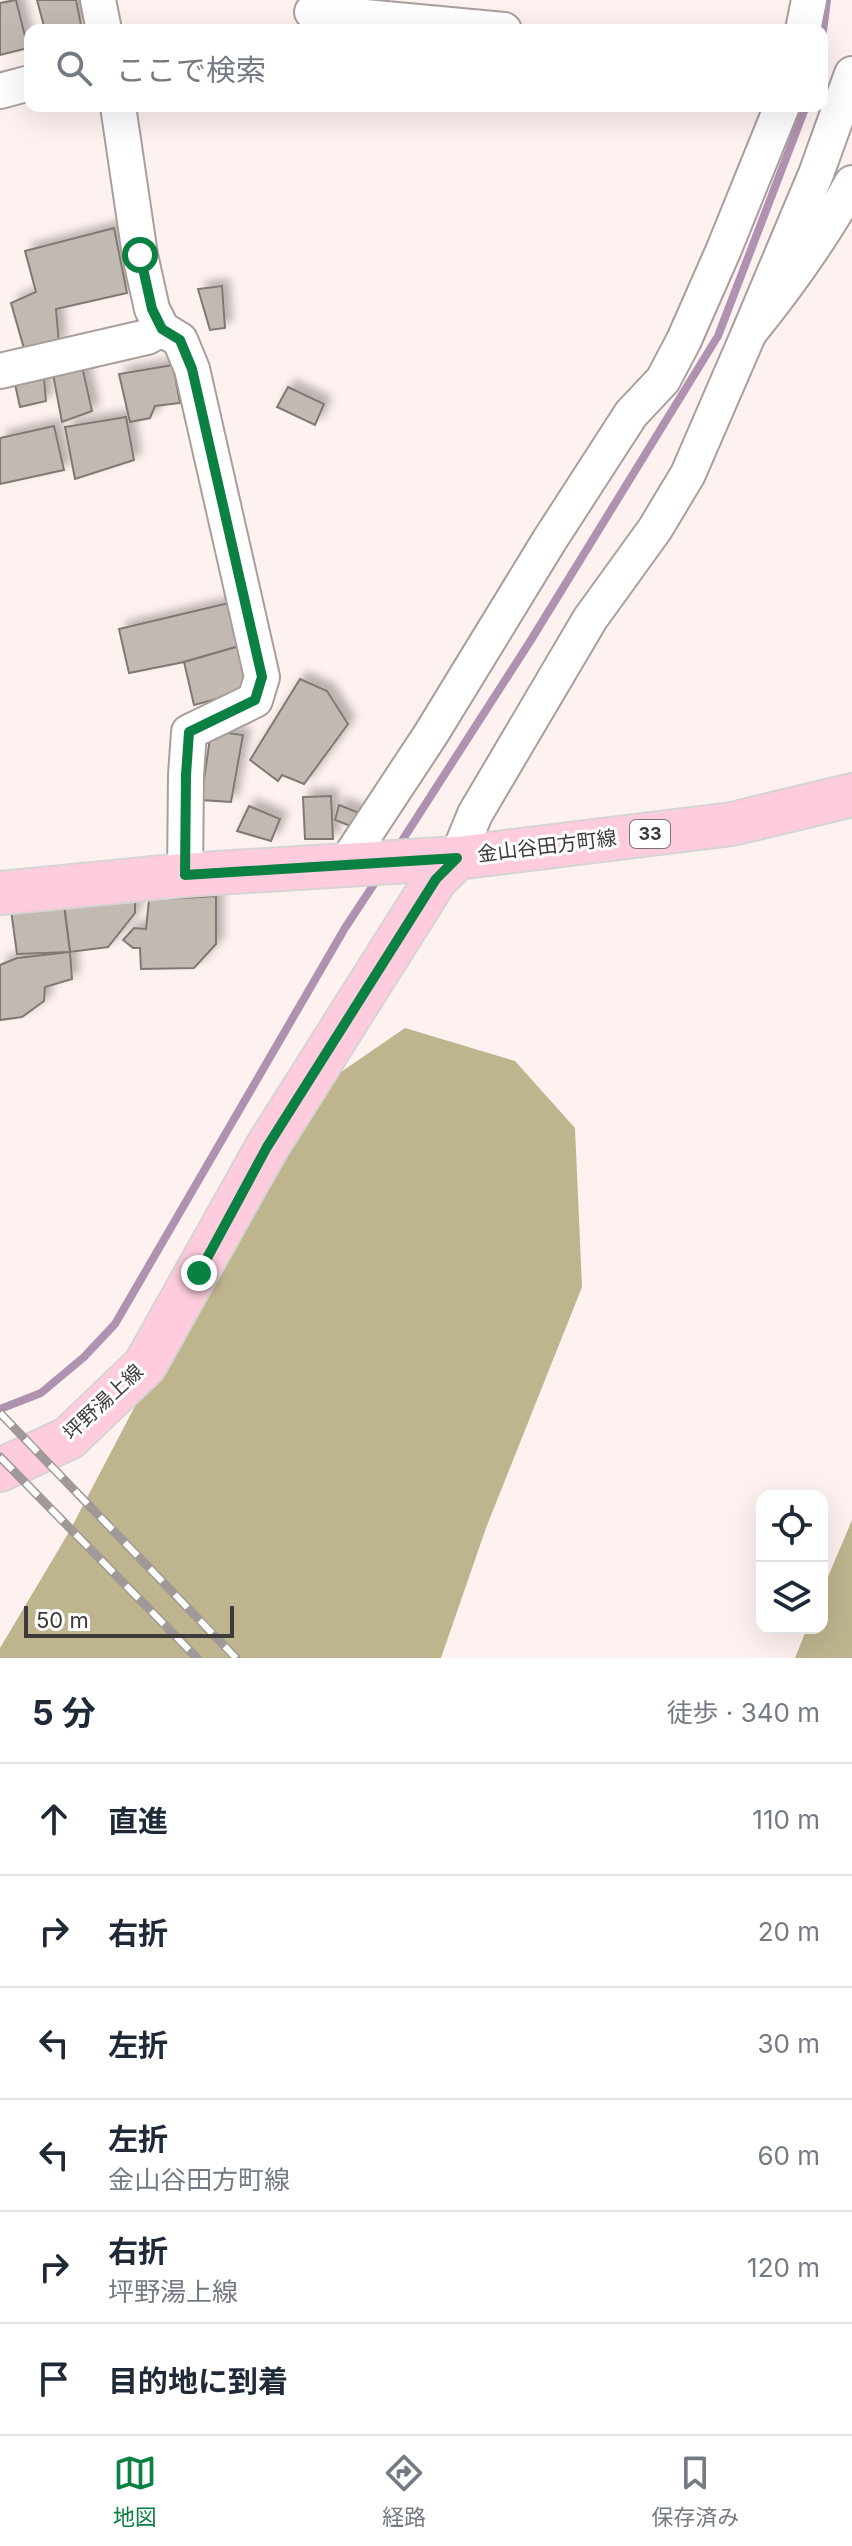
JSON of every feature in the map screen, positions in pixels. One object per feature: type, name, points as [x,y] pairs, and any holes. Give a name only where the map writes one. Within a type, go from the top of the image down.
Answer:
[{"type":"main road","name":"金山谷田方町線","points":[[0,893],[185,875],[451,858],[732,824],[852,795]]},
{"type":"main road","name":"坪野湯上線","points":[[0,1470],[69,1438],[145,1365],[267,1147],[451,858]]},
{"type":"street","points":[[98,0],[103,24]]},
{"type":"street","points":[[804,24],[809,0]]},
{"type":"street","points":[[312,12],[440,24]]},
{"type":"street","points":[[451,858],[575,645],[655,529],[688,474],[816,174],[852,74]]},
{"type":"street","points":[[0,91],[24,85]]},
{"type":"street","points":[[119,112],[140,255],[152,309],[162,329],[180,340],[192,369],[262,677],[255,700],[189,732],[185,875]]},
{"type":"street","points":[[346,863],[431,734],[631,414],[663,380],[724,249],[780,112]]},
{"type":"street","points":[[749,333],[785,289],[852,183]]},
{"type":"street","points":[[0,371],[147,337],[162,329]]},
{"type":"shaded area","points":[[405,1028],[515,1061],[575,1128],[582,1287],[486,1528],[441,1658],[0,1658],[0,1648],[69,1532],[293,1105]]},
{"type":"shaded area","points":[[852,1520],[852,1658],[795,1658],[805,1634],[828,1634],[828,1577]]},
{"type":"building","points":[[16,0],[24,32],[24,49],[0,55],[0,3]]},
{"type":"building","points":[[37,0],[76,0],[81,24],[43,24]]},
{"type":"building","points":[[114,228],[127,293],[56,309],[59,344],[25,352],[11,303],[36,292],[25,251]]},
{"type":"building","points":[[222,286],[225,328],[210,330],[198,289]]},
{"type":"building","points":[[173,365],[180,403],[155,406],[150,418],[130,422],[119,374]]},
{"type":"building","points":[[82,366],[92,411],[62,422],[53,374]]},
{"type":"building","points":[[44,379],[46,401],[20,407],[15,384]]},
{"type":"building","points":[[288,387],[324,404],[315,425],[277,407]]},
{"type":"building","points":[[126,417],[134,460],[75,479],[65,427]]},
{"type":"building","points":[[54,426],[64,470],[0,484],[0,438]]},
{"type":"building","points":[[233,602],[243,645],[184,662],[129,673],[119,629]]},
{"type":"building","points":[[243,645],[251,690],[194,705],[184,662]]},
{"type":"building","points":[[300,679],[327,691],[348,724],[304,784],[282,775],[278,781],[250,760]]},
{"type":"building","points":[[211,731],[243,735],[231,802],[201,800]]},
{"type":"building","points":[[331,796],[333,839],[305,839],[303,797]]},
{"type":"building","points":[[339,805],[362,814],[353,827],[335,820]]},
{"type":"building","points":[[249,806],[280,819],[271,841],[237,831]]},
{"type":"building","points":[[216,896],[216,944],[194,968],[141,969],[140,948],[133,948],[123,940],[134,928],[146,929],[149,900]]},
{"type":"building","points":[[135,897],[135,913],[108,947],[70,952],[64,905]]},
{"type":"building","points":[[64,905],[70,952],[17,954],[11,910]]},
{"type":"building","points":[[70,952],[72,979],[45,987],[44,1001],[22,1017],[0,1020],[0,965],[17,958]]},
{"type":"waterway","points":[[824,24],[827,0]]},
{"type":"waterway","points":[[398,847],[531,640],[718,336],[804,112]]},
{"type":"waterway","points":[[0,1409],[41,1393],[84,1357],[115,1324],[345,928],[378,878]]},
{"type":"railway","points":[[0,1413],[236,1658]]},
{"type":"railway","points":[[0,1457],[197,1658]]},
{"type":"route","points":[[140,255],[152,309],[162,329],[180,340],[192,369],[262,677],[255,700],[189,732],[185,875],[457,858],[436,879],[267,1147],[199,1273]]}]
